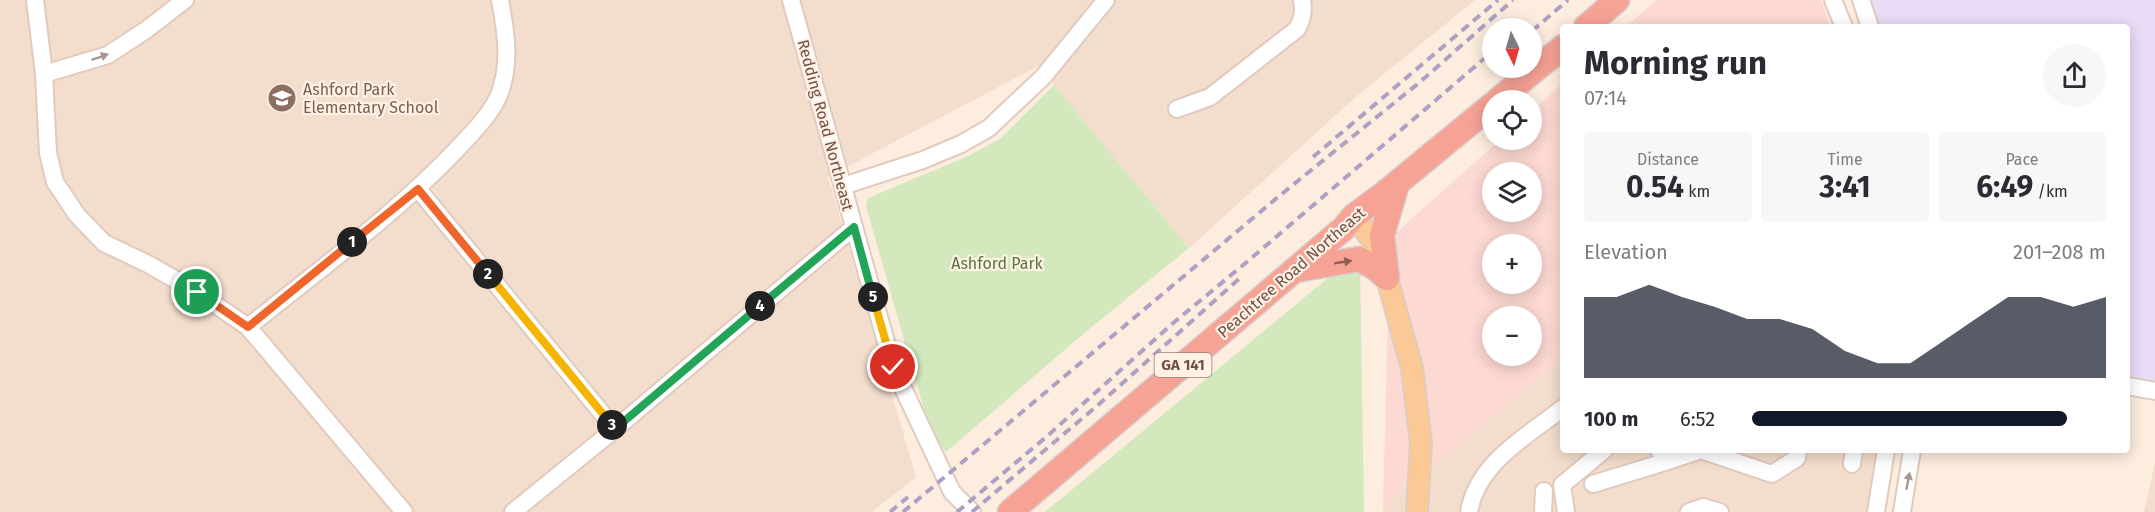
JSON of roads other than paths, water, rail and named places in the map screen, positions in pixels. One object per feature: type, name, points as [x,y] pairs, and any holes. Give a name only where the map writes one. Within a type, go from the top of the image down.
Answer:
[{"type":"highway","points":[[1589,24],[1617,0]]},
{"type":"highway","points":[[1510,90],[1560,49]]},
{"type":"highway","name":"Peachtree Road Northeast","points":[[1010,512],[1344,228],[1354,216],[1482,113]]},
{"type":"highway","points":[[1387,278],[1382,235],[1396,184]]},
{"type":"highway","points":[[1294,271],[1359,260],[1374,267],[1387,278]]},
{"type":"main road","points":[[1354,216],[1373,241],[1387,278],[1412,368],[1421,442],[1417,512]]},
{"type":"street","points":[[35,0],[44,74],[48,153],[55,182],[77,215],[104,243],[148,264],[197,292],[248,327],[404,512]]},
{"type":"street","points":[[44,74],[108,55],[185,0]]},
{"type":"street","points":[[248,327],[418,189],[481,124],[499,95],[506,62],[506,31],[500,0]]},
{"type":"street","name":"Redding Road Northeast","points":[[791,0],[893,367],[952,492],[972,512]]},
{"type":"street","points":[[843,186],[951,148],[989,128],[1043,77],[1106,0]]},
{"type":"street","points":[[1178,109],[1210,97],[1297,29],[1304,11],[1302,0]]},
{"type":"street","points":[[1833,0],[1843,24]]},
{"type":"street","points":[[1861,0],[1869,24]]},
{"type":"street","points":[[418,189],[615,429]]},
{"type":"street","points":[[513,512],[854,227]]},
{"type":"street","points":[[2130,387],[2155,391]]},
{"type":"street","points":[[1469,512],[1477,485],[1497,460],[1560,410]]},
{"type":"street","points":[[1566,512],[1562,485],[1600,453]]},
{"type":"street","points":[[1593,484],[1664,456],[1682,453]]},
{"type":"street","points":[[1728,455],[1772,474],[1797,458],[1798,453]]},
{"type":"street","points":[[1876,512],[1886,453]]},
{"type":"street","points":[[1902,512],[1912,453]]},
{"type":"street","points":[[1543,512],[1544,491]]},
{"type":"street","points":[[1689,512],[1703,507],[1720,512]]},
{"type":"railway","points":[[1313,157],[1498,0]]},
{"type":"railway","points":[[903,512],[1278,197],[1420,82],[1513,0]]},
{"type":"railway","points":[[1542,22],[1568,0]]},
{"type":"railway","points":[[957,512],[1045,438],[1172,324],[1482,61]]},
{"type":"railway","points":[[972,512],[1098,405],[1241,277]]},
{"type":"railway","points":[[890,512],[908,497]]},
{"type":"place","name":"Ashford Park Elementary School","points":[[282,98]]},
{"type":"park label","name":"Ashford Park","points":[[997,263]]}]
